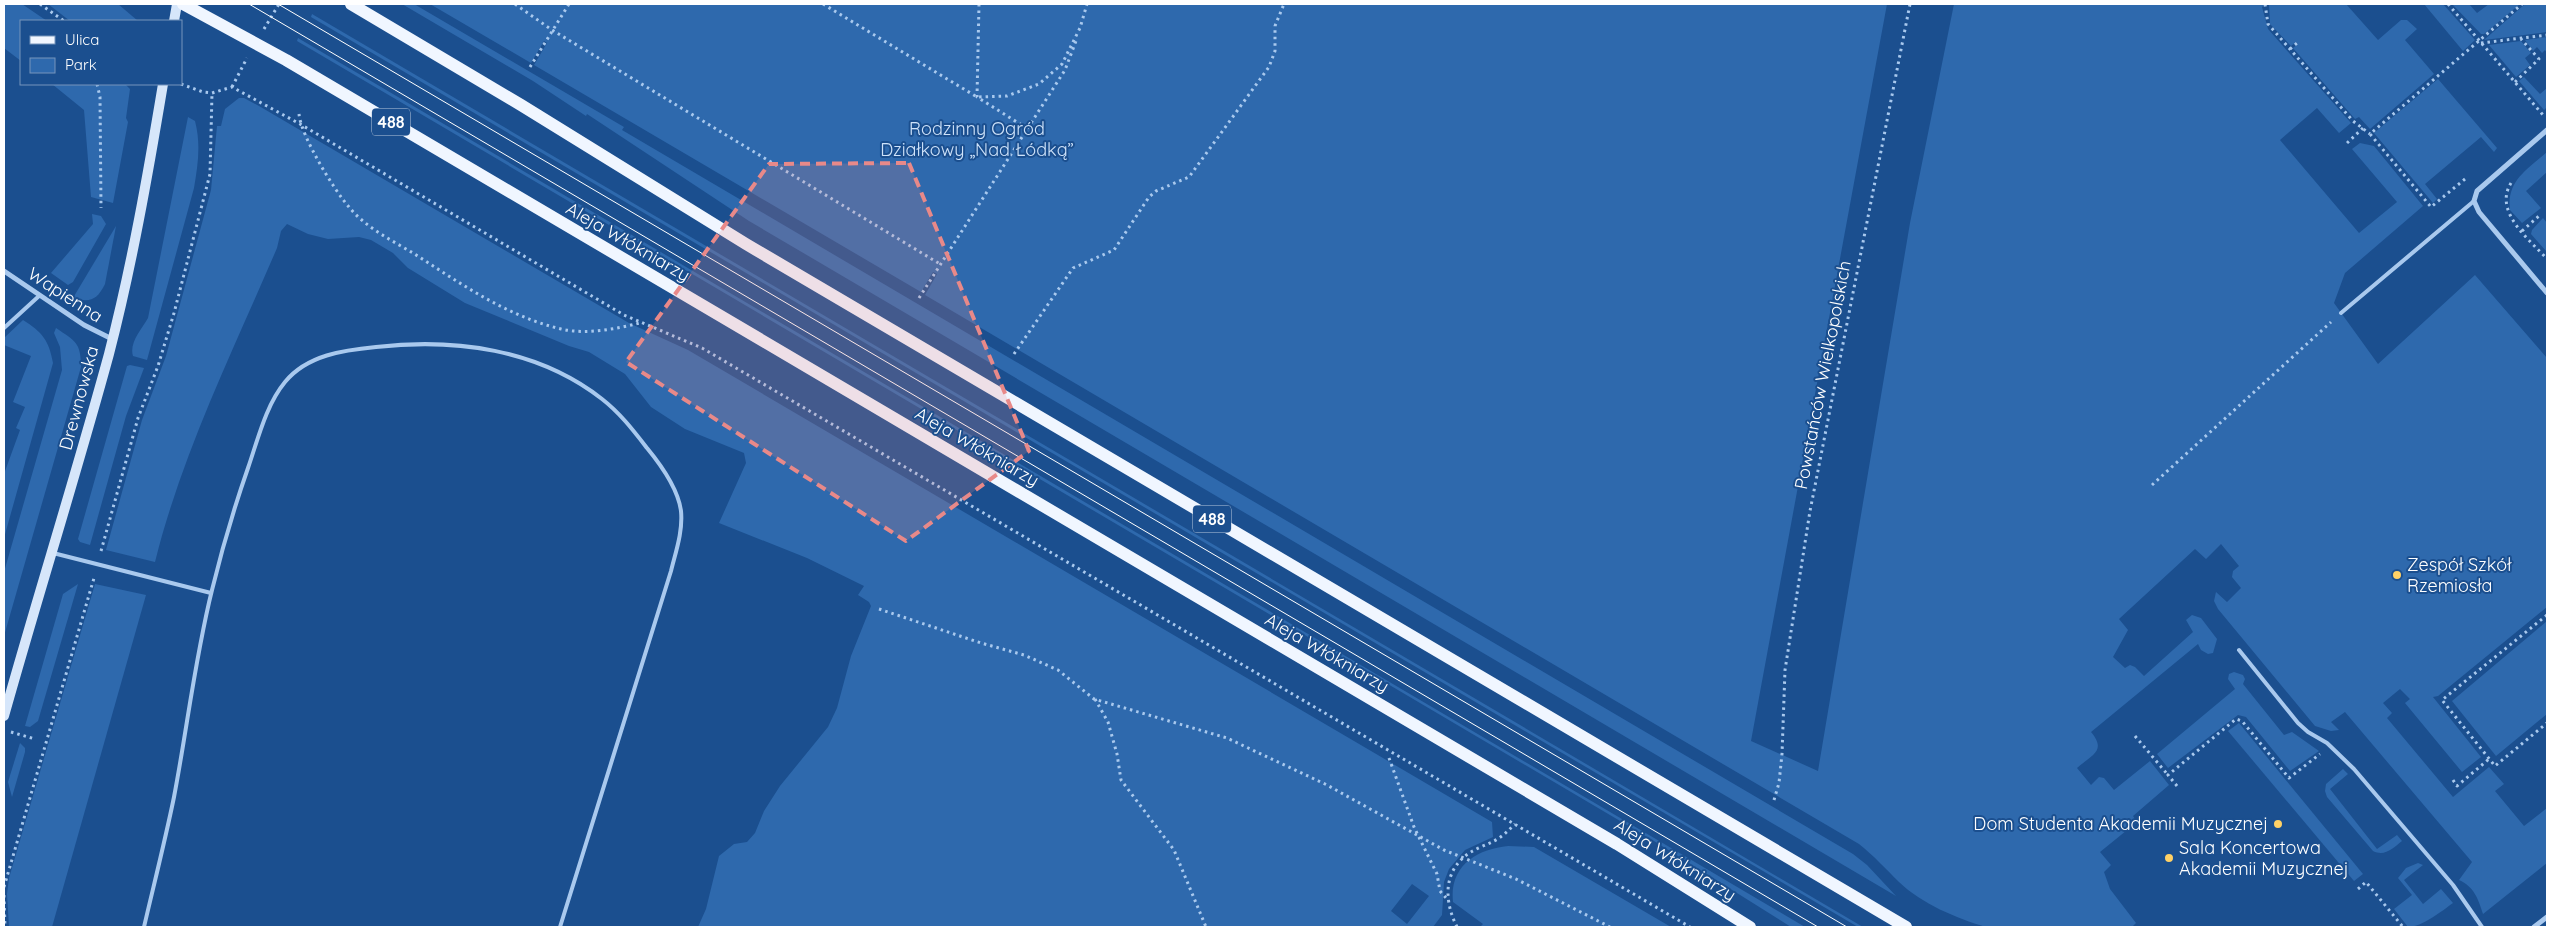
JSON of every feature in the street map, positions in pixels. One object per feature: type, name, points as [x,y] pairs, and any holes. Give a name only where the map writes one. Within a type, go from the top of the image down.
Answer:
[{"type":"main road","points":[[174,20],[177,4]]},
{"type":"main road","name":"Aleja Włókniarzy","points":[[183,4],[286,60],[1617,844],[1750,927]]},
{"type":"main road","name":"488","points":[[351,4],[521,105],[746,244],[1906,927]]},
{"type":"main road","name":"Drewnowska","points":[[4,716],[6,701],[53,553],[112,339],[137,232],[163,85]]},
{"type":"street","points":[[2547,130],[2477,191],[2474,201],[2478,212],[2547,294]]},
{"type":"street","name":"Wapienna","points":[[4,271],[84,325],[112,339]]},
{"type":"street","points":[[2534,927],[2547,917]]},
{"type":"lane","points":[[2341,313],[2474,201]]},
{"type":"lane","points":[[4,328],[39,296]]},
{"type":"lane","points":[[144,927],[174,798],[211,592],[233,510],[271,405],[285,381],[306,364],[326,355],[379,346],[433,344],[476,346],[510,353],[551,370],[602,399],[626,421],[652,454],[674,488],[681,510],[680,536],[560,927]]},
{"type":"lane","points":[[53,553],[211,592]]},
{"type":"lane","points":[[2238,650],[2298,723],[2331,746],[2354,768],[2453,885],[2482,927]]},
{"type":"path","points":[[40,4],[63,20]]},
{"type":"path","points":[[266,26],[279,4]]},
{"type":"path","points":[[515,4],[552,30],[940,264]]},
{"type":"path","points":[[530,67],[569,4]]},
{"type":"path","points":[[823,4],[1028,128]]},
{"type":"path","points":[[976,97],[979,4]]},
{"type":"path","points":[[920,298],[1065,70],[1080,28],[1086,4]]},
{"type":"path","points":[[1014,354],[1073,268],[1114,250],[1149,197],[1156,191],[1189,177],[1269,67],[1275,51],[1275,26],[1284,4]]},
{"type":"path","name":"Powstańców Wielkopolskich","points":[[1774,800],[1779,783],[1782,754],[1785,670],[1810,511],[1910,4]]},
{"type":"path","points":[[2265,4],[2268,24],[2353,121],[2370,134],[2431,207]]},
{"type":"path","points":[[2448,4],[2547,120]]},
{"type":"path","points":[[2370,134],[2480,42],[2522,4]]},
{"type":"path","points":[[976,97],[1007,96],[1039,84],[1062,64],[1080,28]]},
{"type":"path","points":[[2480,42],[2547,35]]},
{"type":"path","points":[[2515,82],[2539,60],[2520,38]]},
{"type":"path","points":[[2290,50],[2296,43]]},
{"type":"path","points":[[232,87],[239,74]]},
{"type":"path","points":[[182,84],[203,92],[212,92],[232,87],[300,124],[640,323],[702,348],[1690,927]]},
{"type":"path","points":[[97,85],[100,96],[101,208]]},
{"type":"path","points":[[4,887],[98,565],[138,418],[153,380],[174,312],[210,174],[212,92]]},
{"type":"path","points":[[299,114],[300,124],[318,158],[349,208],[372,228],[491,302],[561,330],[582,332],[620,328],[640,323]]},
{"type":"path","points":[[2347,143],[2363,128]]},
{"type":"path","points":[[2515,176],[2508,187],[2505,205],[2510,216],[2547,259]]},
{"type":"path","points":[[2522,231],[2540,215]]},
{"type":"path","points":[[2152,484],[2341,313]]},
{"type":"path","points":[[879,609],[1024,655],[1058,670],[1094,698],[1228,738],[1327,785],[1419,838],[1462,858],[1516,879],[1610,927]]},
{"type":"path","points":[[2547,615],[2442,700],[2495,766],[2547,723]]},
{"type":"path","points":[[1094,698],[1108,722],[1118,754],[1121,780],[1174,850],[1206,927]]},
{"type":"path","points":[[2168,775],[2236,719],[2242,721],[2289,778],[2331,746]]},
{"type":"path","points":[[4,729],[35,739]]},
{"type":"path","points":[[2135,736],[2177,786]]},
{"type":"path","points":[[1389,758],[1419,838],[1436,874],[1440,891],[1447,899]]},
{"type":"path","points":[[2452,780],[2457,786],[2489,759]]},
{"type":"path","points":[[1457,927],[1449,911],[1447,899],[1454,870],[1462,858],[1496,841],[1515,824]]},
{"type":"path","points":[[2358,889],[2366,882],[2403,927]]},
{"type":"path","points":[[4,895],[4,927]]},
{"type":"highlighted area","points":[[909,163],[1029,451],[906,541],[626,362],[769,164]]},
{"type":"green space","points":[[4,4],[22,4],[46,20],[20,20],[20,60],[4,48]]},
{"type":"green space","points":[[48,4],[118,4],[137,20],[69,20]]},
{"type":"green space","points":[[402,4],[414,4],[624,127],[622,130],[1853,854],[1867,865],[1896,896],[749,221],[587,114],[586,116],[533,81]]},
{"type":"green space","name":"Rodzinny Ogród Działkowy „Nad Łódką”","points":[[430,4],[1887,4],[1751,741],[1818,771],[1910,223],[1954,4],[2265,4],[2262,7],[2268,29],[2351,123],[2339,133],[2317,108],[2280,140],[2359,233],[2397,202],[2352,149],[2360,143],[2374,146],[2423,206],[2345,273],[2334,303],[2378,364],[2475,275],[2547,358],[2547,607],[2438,696],[2433,697],[2481,757],[2462,772],[2405,703],[2410,699],[2400,689],[2383,703],[2392,713],[2387,718],[2453,797],[2489,767],[2504,784],[2495,791],[2524,826],[2547,808],[2547,863],[2483,914],[2475,894],[2459,880],[2472,862],[2345,712],[2331,722],[2339,730],[2331,731],[2315,726],[2218,609],[2214,601],[2216,592],[2227,602],[2241,588],[2232,577],[2233,571],[2239,566],[2221,544],[2206,559],[2195,549],[2119,619],[2128,630],[2113,657],[2125,668],[2130,665],[2135,667],[2144,676],[2193,632],[2186,620],[2192,615],[2201,618],[2217,639],[2213,653],[2208,654],[2201,650],[2198,644],[2091,732],[2096,738],[2098,748],[2092,756],[2077,768],[2091,785],[2099,777],[2104,778],[2114,790],[2150,761],[2169,785],[2133,816],[2137,822],[2100,852],[2111,865],[2104,872],[2110,889],[2136,923],[2132,927],[1986,927],[1951,915],[1929,904],[1908,890],[1859,844],[925,295],[937,274],[933,272],[921,292],[534,65],[547,43],[544,41],[531,63]]},
{"type":"green space","points":[[2269,4],[2346,4],[2378,40],[2401,20],[2407,20],[2417,29],[2405,40],[2434,74],[2370,129],[2359,117],[2355,119],[2293,48],[2298,44],[2296,42],[2291,46],[2270,24]]},
{"type":"green space","points":[[2424,4],[2443,4],[2475,40],[2463,51]]},
{"type":"green space","points":[[2452,4],[2469,4],[2477,13],[2489,4],[2520,4],[2484,34],[2481,34]]},
{"type":"green space","points":[[2525,4],[2547,4],[2547,32],[2484,40]]},
{"type":"green space","points":[[312,14],[1863,927],[1858,927],[311,17]]},
{"type":"green space","points":[[2547,37],[2547,53],[2545,50],[2542,53],[2537,47],[2533,51],[2525,40]]},
{"type":"green space","points":[[298,38],[1805,927],[1791,927],[1654,841],[297,41]]},
{"type":"green space","points":[[2521,41],[2531,53],[2525,58],[2530,65],[2516,77],[2489,45]]},
{"type":"green space","points":[[2524,77],[2540,94],[2547,88],[2547,107],[2544,110],[2519,81]]},
{"type":"green space","points":[[2438,79],[2497,148],[2494,152],[2481,137],[2425,184],[2437,199],[2433,203],[2374,133]]},
{"type":"green space","points":[[53,85],[126,85],[130,89],[126,118],[128,122],[113,203],[91,197],[84,110]]},
{"type":"green space","points":[[239,98],[244,98],[629,323],[688,350],[1492,822],[1493,837],[1465,850],[1449,869],[1444,882],[1442,915],[1433,927],[698,927],[706,909],[719,856],[734,844],[747,842],[755,833],[764,811],[780,786],[828,727],[837,708],[851,656],[871,606],[869,602],[858,595],[864,586],[807,558],[719,523],[746,463],[744,453],[685,429],[651,407],[625,374],[589,352],[569,346],[465,303],[408,268],[393,253],[371,240],[359,237],[328,239],[308,234],[287,224],[281,231],[277,248],[194,442],[166,521],[155,562],[106,550],[142,420],[166,356],[211,190],[217,126],[221,126],[225,109]],"holes":[[[1412,884],[1429,896],[1407,924],[1391,911]]]},
{"type":"green space","points":[[188,117],[195,121],[198,138],[198,163],[194,188],[147,360],[133,356],[132,351],[136,337],[148,318]]},
{"type":"green space","points":[[2547,152],[2547,172],[2526,191],[2541,208],[2522,223],[2510,210],[2511,191],[2520,176]]},
{"type":"green space","points":[[92,214],[101,216],[106,224],[73,282],[68,285],[51,273],[93,224]]},
{"type":"green space","points":[[2543,218],[2547,223],[2547,252],[2531,234],[2532,230]]},
{"type":"green space","points":[[116,226],[105,284],[99,294],[92,299],[73,298]]},
{"type":"green space","points":[[23,320],[44,337],[53,363],[4,538],[4,474],[20,430],[16,428],[25,407],[13,402],[31,356],[4,345],[4,338]]},
{"type":"green space","points":[[56,328],[76,343],[80,352],[81,367],[4,636],[4,572],[62,370],[60,347],[54,333]]},
{"type":"green space","points":[[127,366],[144,368],[126,416],[90,545],[80,542],[78,539]]},
{"type":"green space","points":[[78,584],[38,721],[30,727],[25,726],[63,594]]},
{"type":"green space","points":[[95,584],[146,595],[52,927],[9,927],[7,894],[9,878]]},
{"type":"green space","points":[[2547,621],[2547,714],[2496,756],[2452,701]]},
{"type":"green space","points":[[2234,672],[2243,675],[2245,679],[2243,684],[2284,735],[2292,732],[2319,751],[2290,771],[2246,717],[2238,715],[2168,768],[2157,754],[2235,689],[2228,679],[2229,674]]},
{"type":"green space","points":[[2239,723],[2363,874],[2354,881],[2228,731]]},
{"type":"green space","points":[[20,743],[25,748],[25,752],[12,797],[8,782]]},
{"type":"green space","points":[[2343,769],[2348,774],[2330,789],[2377,849],[2397,835],[2402,841],[2389,851],[2377,853],[2373,851],[2327,797],[2325,791],[2326,784]]},
{"type":"green space","points":[[1508,846],[1534,847],[1671,927],[1480,927],[1483,924],[1453,902],[1453,889],[1456,878],[1460,869],[1476,856],[1486,851]]},
{"type":"green space","points":[[2418,863],[2423,865],[2404,880],[2423,904],[2441,889],[2453,903],[2425,922],[2408,927],[2394,909],[2412,895],[2398,878],[2406,868]]},
{"type":"tram line","points":[[249,4],[1818,927]]},
{"type":"tram line","points":[[278,4],[1847,927]]},
{"type":"place","name":"Zespół Szkół Rzemiosła","points":[[2397,575]]},
{"type":"place","name":"Dom Studenta Akademii Muzycznej","points":[[2278,824]]},
{"type":"place","name":"Sala Koncertowa Akademii Muzycznej","points":[[2169,858]]}]
